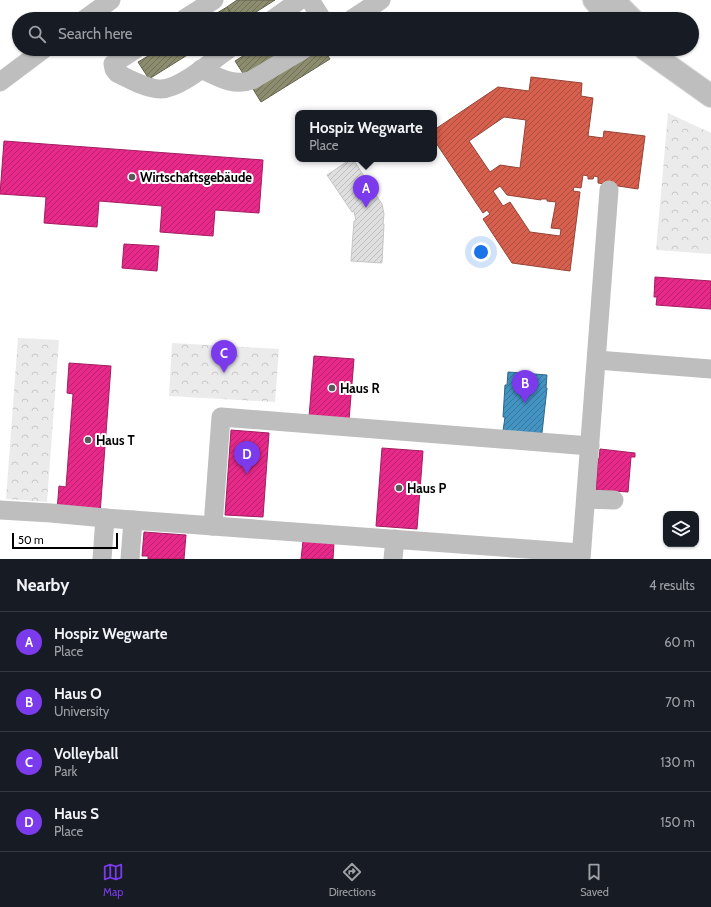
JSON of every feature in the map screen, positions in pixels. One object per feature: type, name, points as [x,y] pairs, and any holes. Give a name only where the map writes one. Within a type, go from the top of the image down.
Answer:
[{"type":"main road","points":[[594,0],[605,12]]},
{"type":"main road","points":[[613,0],[625,12]]},
{"type":"main road","points":[[655,56],[711,96]]},
{"type":"main road","points":[[678,56],[711,80]]},
{"type":"street","points":[[95,12],[111,0]]},
{"type":"street","points":[[195,12],[214,0]]},
{"type":"street","points":[[282,12],[300,0]]},
{"type":"street","points":[[310,0],[318,12]]},
{"type":"street","points":[[363,12],[381,0]]},
{"type":"street","points":[[0,82],[35,56]]},
{"type":"street","points":[[125,56],[113,64],[117,73],[147,86],[161,89],[182,82],[220,56]]},
{"type":"street","points":[[201,69],[229,82],[244,84],[292,56]]},
{"type":"street","points":[[0,510],[394,539],[581,556],[609,190]]},
{"type":"street","points":[[597,360],[711,369]]},
{"type":"street","points":[[213,526],[221,417],[590,446]]},
{"type":"street","points":[[586,499],[614,500]]},
{"type":"street","points":[[102,559],[105,518]]},
{"type":"street","points":[[130,559],[133,520]]},
{"type":"street","points":[[393,559],[394,539]]},
{"type":"green space","points":[[668,113],[711,133],[711,254],[656,250]]},
{"type":"green space","points":[[18,338],[59,340],[47,502],[6,499]]},
{"type":"green space","points":[[172,343],[279,349],[275,402],[169,396]]},
{"type":"building: Shops","points":[[531,77],[582,83],[581,96],[593,98],[588,136],[603,138],[604,131],[645,136],[638,189],[598,183],[598,177],[594,176],[593,179],[588,179],[588,176],[583,175],[581,188],[574,187],[573,191],[580,192],[570,271],[512,263],[483,219],[490,214],[487,210],[483,213],[437,144],[437,128],[498,87],[529,91]],"holes":[[[504,117],[526,120],[520,168],[500,165],[490,172],[469,141]],[[500,186],[507,195],[541,200],[547,199],[547,201],[556,202],[551,228],[561,229],[560,236],[530,232],[510,202],[503,206],[493,191]]]},
{"type":"building: Schools","points":[[508,372],[547,375],[542,433],[503,431],[505,417],[503,417],[505,385],[507,385]]},
{"type":"building: Health","name":"Wirtschaftsgebäude","points":[[4,141],[263,160],[259,213],[215,210],[213,236],[160,232],[162,206],[99,201],[97,227],[44,223],[46,197],[0,194]]},
{"type":"building: Health","points":[[124,244],[159,246],[157,271],[122,268]]},
{"type":"building: Health","points":[[655,277],[711,281],[711,309],[656,305],[657,297],[654,297]]},
{"type":"building: Health","name":"Haus R","points":[[314,356],[354,359],[349,420],[309,417]]},
{"type":"building: Health","name":"Haus T","points":[[69,363],[111,366],[100,514],[57,511],[59,486],[66,487],[73,394],[67,393]]},
{"type":"building: Health","points":[[231,430],[269,433],[263,517],[225,515]]},
{"type":"building: Health","name":"Haus P","points":[[382,448],[423,451],[417,529],[376,526]]},
{"type":"building: Health","points":[[600,449],[635,453],[635,457],[631,457],[628,492],[596,490]]},
{"type":"building: Health","points":[[144,532],[186,535],[184,559],[148,559],[148,556],[142,556]]},
{"type":"building: Health","points":[[303,541],[334,543],[333,559],[301,559]]},
{"type":"building: Industry","points":[[237,0],[275,0],[256,12],[230,12],[227,7]]},
{"type":"building: Industry","points":[[227,7],[230,12],[219,12]]},
{"type":"building: Industry","points":[[148,56],[186,56],[149,79],[138,62]]},
{"type":"building: Industry","points":[[243,56],[280,56],[246,78],[235,61]]},
{"type":"building: Industry","points":[[306,56],[328,56],[330,59],[261,102],[253,89]]},
{"type":"building: Other","points":[[346,162],[355,162],[382,204],[384,224],[382,263],[351,261],[354,221],[356,221],[354,211],[352,212],[327,175]]},
{"type":"place","name":"Wirtschaftsgebäude","points":[[132,177]]},
{"type":"place","name":"Hospiz Wegwarte","points":[[366,208]]},
{"type":"place","name":"Volleyball","points":[[224,373]]},
{"type":"place","name":"Haus R","points":[[332,388]]},
{"type":"place","name":"Haus O","points":[[525,403]]},
{"type":"place","name":"Haus T","points":[[88,440]]},
{"type":"place","name":"Haus S","points":[[247,474]]},
{"type":"place","name":"Haus P","points":[[399,488]]}]
